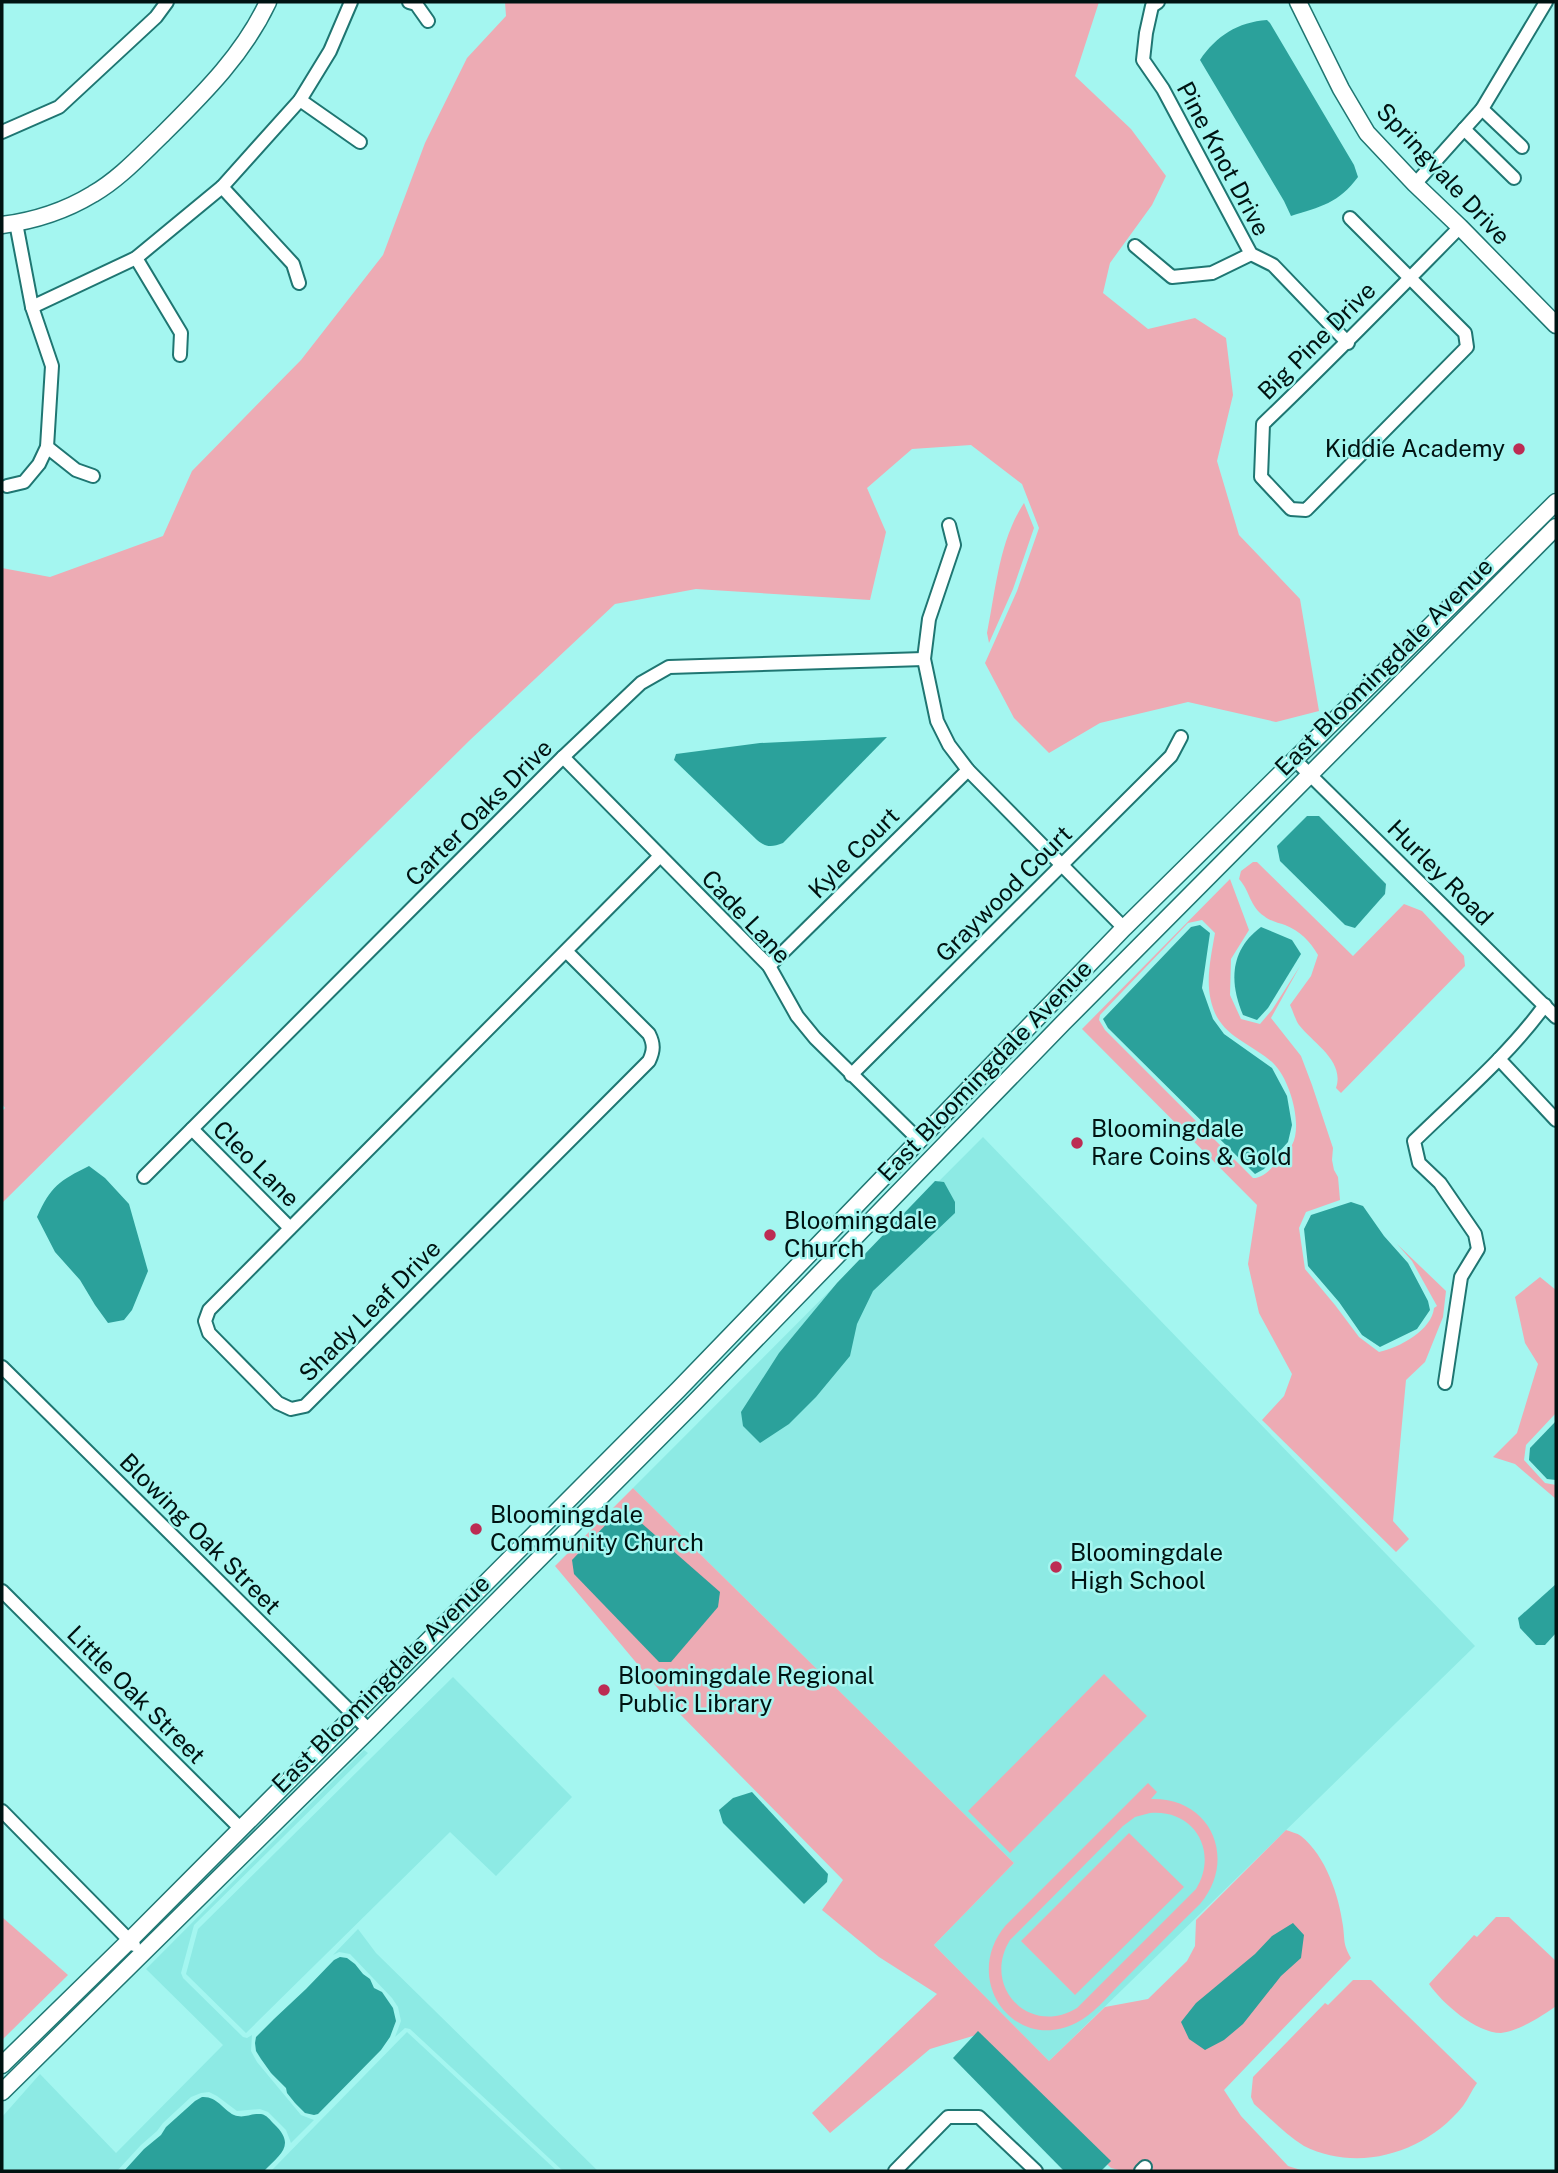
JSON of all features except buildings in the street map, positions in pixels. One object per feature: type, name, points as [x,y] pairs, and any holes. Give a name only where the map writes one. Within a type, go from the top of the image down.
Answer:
[{"type":"main road","points":[[9,224],[56,212],[104,187],[125,171],[222,73],[251,34],[268,2]]},
{"type":"main road","name":"Springvale Drive","points":[[1298,2],[1341,89],[1367,133],[1556,325]]},
{"type":"main road","name":"East Bloomingdale Avenue","points":[[2,2065],[678,1390],[1124,928],[1556,502]]},
{"type":"main road","name":"East Bloomingdale Avenue","points":[[2,2092],[369,1730],[692,1405],[1063,1023],[1556,527]]},
{"type":"main road","points":[[1054,1000],[1056,1012],[1063,1023]]},
{"type":"main road","points":[[919,1140],[934,1155]]},
{"type":"main road","points":[[678,1390],[692,1405]]},
{"type":"street","points":[[2,132],[59,107],[156,17],[167,2]]},
{"type":"street","points":[[32,307],[136,258],[222,187],[300,100],[330,51],[351,2]]},
{"type":"street","points":[[409,2],[416,4],[428,21]]},
{"type":"street","name":"Pine Knot Drive","points":[[1158,2],[1152,6],[1143,60],[1163,89],[1251,254],[1273,265],[1348,342]]},
{"type":"street","points":[[1415,184],[1482,109],[1541,3]]},
{"type":"street","points":[[300,100],[360,142]]},
{"type":"street","points":[[1482,109],[1522,147]]},
{"type":"street","points":[[1464,129],[1514,178]]},
{"type":"street","points":[[222,187],[293,264],[299,284]]},
{"type":"street","name":"Big Pine Drive","points":[[1350,218],[1410,278],[1465,333],[1467,347],[1306,510],[1291,509],[1261,477],[1262,424],[1348,342],[1410,278],[1460,227]]},
{"type":"street","points":[[7,486],[24,482],[39,464],[47,447],[52,366],[9,224]]},
{"type":"street","points":[[1135,246],[1172,277],[1212,273],[1251,254]]},
{"type":"street","points":[[136,258],[181,333],[180,355]]},
{"type":"street","points":[[47,447],[76,470],[93,476]]},
{"type":"street","points":[[949,525],[954,545],[929,619],[924,659],[937,721],[949,745],[968,770],[1124,928]]},
{"type":"street","name":"Carter Oaks Drive","points":[[144,1177],[563,757],[641,683],[669,667],[924,659]]},
{"type":"street","name":"Graywood Court","points":[[851,1075],[1171,756],[1181,737]]},
{"type":"street","name":"Cade Lane","points":[[563,757],[769,966],[797,1016],[851,1075],[919,1140]]},
{"type":"street","name":"Hurley Road","points":[[1294,759],[1556,1017]]},
{"type":"street","name":"Kyle Court","points":[[769,966],[968,770]]},
{"type":"street","name":"Shady Leaf Drive","points":[[567,952],[649,1034],[654,1052],[649,1061],[305,1406],[291,1409],[278,1403],[209,1333],[205,1321],[209,1310],[660,856]]},
{"type":"street","points":[[1445,1383],[1461,1277],[1478,1249],[1475,1234],[1440,1183],[1419,1163],[1414,1141],[1499,1059],[1545,1006]]},
{"type":"street","points":[[1499,1059],[1556,1120]]},
{"type":"street","name":"Cleo Lane","points":[[192,1129],[290,1227]]},
{"type":"street","name":"Blowing Oak Street","points":[[2,1367],[369,1730]]},
{"type":"street","name":"Little Oak Street","points":[[2,1591],[240,1828]]},
{"type":"street","points":[[2,1811],[142,1953]]},
{"type":"street","points":[[895,2171],[948,2118],[958,2117],[979,2117],[1036,2171]]},
{"type":"shaded area","points":[[505,2],[1099,2],[1075,76],[1131,129],[1166,176],[1152,205],[1110,263],[1103,293],[1148,329],[1195,318],[1226,338],[1233,395],[1217,461],[1239,535],[1300,599],[1319,711],[1276,722],[1188,702],[1100,723],[1049,753],[1014,718],[985,663],[1017,591],[1039,528],[1022,484],[971,445],[912,449],[867,488],[886,532],[870,600],[696,589],[615,604],[470,740],[2,1203],[2,1111],[5,1108],[2,1104],[2,568],[50,577],[163,536],[192,471],[301,360],[383,255],[425,143],[467,58],[506,16]]},
{"type":"shaded area","points":[[1267,20],[1354,165],[1358,177],[1336,198],[1320,207],[1291,216],[1200,60],[1213,44],[1237,27]]},
{"type":"shaded area","points":[[1024,503],[1034,528],[1013,589],[989,643],[987,633],[1004,549]]},
{"type":"shaded area","points":[[887,737],[783,843],[773,846],[767,846],[757,840],[674,760],[676,754],[760,743]]},
{"type":"shaded area","points":[[1307,816],[1319,816],[1386,884],[1385,894],[1355,928],[1345,925],[1280,861],[1277,846]]},
{"type":"shaded area","points":[[1257,862],[1353,956],[1404,904],[1422,911],[1464,956],[1465,966],[1341,1093],[1336,1088],[1338,1078],[1332,1061],[1299,1025],[1290,1005],[1311,976],[1318,955],[1300,933],[1269,919],[1256,908],[1239,879],[1241,871]]},
{"type":"shaded area","points":[[1230,879],[1249,930],[1231,959],[1230,995],[1241,1019],[1260,1024],[1300,966],[1271,1018],[1301,1056],[1312,1085],[1333,1148],[1332,1160],[1338,1177],[1340,1200],[1306,1212],[1299,1228],[1305,1269],[1359,1337],[1379,1352],[1396,1347],[1421,1331],[1437,1306],[1412,1261],[1397,1244],[1446,1291],[1443,1317],[1425,1362],[1406,1380],[1393,1521],[1409,1539],[1396,1552],[1262,1420],[1284,1396],[1292,1374],[1259,1313],[1248,1264],[1257,1205],[1082,1029]],"holes":[[[1202,920],[1215,933],[1209,986],[1217,1017],[1222,1025],[1267,1058],[1280,1071],[1290,1091],[1295,1115],[1295,1136],[1291,1146],[1269,1171],[1253,1178],[1105,1030],[1099,1020],[1100,1015],[1188,923]]]},
{"type":"shaded area","points":[[1200,925],[1210,933],[1202,988],[1213,1019],[1224,1034],[1272,1068],[1287,1096],[1292,1125],[1288,1142],[1264,1169],[1255,1174],[1108,1028],[1103,1019],[1191,927]]},
{"type":"shaded area","points":[[1261,927],[1292,940],[1301,954],[1268,1008],[1257,1020],[1243,1015],[1234,979],[1238,956],[1243,946]]},
{"type":"shaded area","name":"Bloomingdale High School","points":[[983,1137],[1475,1646],[1049,2061],[934,1945],[1014,1863],[633,1488]]},
{"type":"shaded area","points":[[89,1166],[105,1178],[129,1204],[148,1271],[132,1310],[124,1320],[108,1323],[80,1280],[55,1252],[37,1217],[57,1186]]},
{"type":"shaded area","points":[[935,1181],[944,1182],[955,1202],[955,1213],[873,1291],[857,1324],[850,1356],[816,1397],[789,1424],[760,1443],[743,1426],[741,1412],[779,1353],[837,1283]]},
{"type":"shaded area","points":[[1351,1202],[1363,1206],[1384,1236],[1408,1263],[1430,1310],[1417,1329],[1380,1347],[1362,1335],[1339,1302],[1308,1266],[1304,1229],[1311,1215]]},
{"type":"shaded area","points":[[1540,1277],[1556,1290],[1556,1413],[1526,1445],[1524,1460],[1545,1483],[1556,1485],[1556,1499],[1515,1464],[1493,1457],[1517,1433],[1538,1364],[1525,1343],[1515,1297]]},
{"type":"shaded area","points":[[1556,1421],[1556,1480],[1547,1479],[1529,1460],[1530,1448]]},
{"type":"shaded area","points":[[633,1488],[1014,1863],[934,1945],[1049,2061],[1105,2007],[1148,1999],[1187,1961],[1195,1946],[1196,1920],[1286,1830],[1299,1835],[1310,1844],[1324,1865],[1335,1890],[1345,1946],[1351,1958],[1224,2090],[1241,2116],[1288,2166],[1304,2171],[1123,2171],[1111,2168],[976,2035],[930,2049],[830,2133],[812,2113],[937,1994],[879,1957],[822,1910],[843,1880],[676,1710],[555,1566]]},
{"type":"shaded area","points":[[616,1514],[631,1514],[720,1592],[718,1607],[671,1662],[659,1662],[574,1574],[572,1560]]},
{"type":"shaded area","points":[[1556,1584],[1556,1633],[1545,1645],[1536,1645],[1520,1628],[1518,1618]]},
{"type":"shaded area","points":[[1104,1674],[1147,1716],[1010,1853],[968,1811]]},
{"type":"shaded area","points":[[453,1677],[572,1797],[496,1876],[450,1832],[246,2033],[186,1974],[198,1929]]},
{"type":"shaded area","points":[[364,1750],[368,1753],[194,1925],[181,1973],[243,2037],[252,2035],[251,2051],[257,2062],[301,2115],[314,2120],[291,2143],[286,2130],[268,2112],[260,2109],[237,2111],[209,2092],[201,2093],[191,2097],[163,2123],[117,2171],[2,2171],[2,2117],[40,2074],[116,2153],[223,2045],[146,1969]]},
{"type":"shaded area","points":[[1148,1783],[1157,1792],[1151,1799],[1172,1801],[1189,1808],[1203,1819],[1212,1834],[1217,1850],[1217,1868],[1211,1886],[1200,1904],[1100,2005],[1076,2023],[1053,2030],[1032,2028],[1014,2020],[1000,2006],[992,1988],[989,1967],[993,1946],[1006,1925]],"holes":[[[1150,1813],[1166,1814],[1190,1825],[1203,1847],[1205,1861],[1196,1889],[1077,2008],[1059,2015],[1043,2016],[1028,2012],[1015,2002],[1006,1990],[1002,1975],[1003,1958],[1010,1940],[1123,1826],[1135,1817]]]},
{"type":"shaded area","points":[[752,1792],[828,1874],[827,1882],[804,1904],[723,1823],[719,1810],[733,1798]]},
{"type":"shaded area","points":[[1129,1833],[1184,1887],[1075,1995],[1021,1941]]},
{"type":"shaded area","points":[[2,1917],[68,1975],[2,2040]]},
{"type":"shaded area","points":[[1496,1917],[1509,1917],[1556,1961],[1556,2006],[1522,2026],[1501,2033],[1481,2028],[1460,2016],[1429,1984],[1474,1935],[1477,1937]]},
{"type":"shaded area","points":[[1293,1923],[1304,1935],[1301,1958],[1281,1976],[1243,2024],[1224,2040],[1205,2050],[1189,2039],[1181,2022],[1196,2003],[1255,1954],[1272,1936]]},
{"type":"shaded area","points":[[358,1929],[376,1953],[598,2171],[563,2171],[410,2029],[405,2028],[395,2037],[401,2021],[398,2007],[392,1998],[350,1954],[339,1952],[333,1955]]},
{"type":"shaded area","points":[[340,1957],[355,1964],[370,1979],[374,1988],[382,1992],[393,2008],[396,2021],[381,2050],[314,2115],[305,2113],[295,2103],[261,2059],[255,2043],[256,2037]]},
{"type":"shaded area","points":[[1353,1980],[1371,1980],[1477,2083],[1463,2106],[1430,2136],[1390,2154],[1368,2158],[1325,2154],[1304,2146],[1284,2132],[1254,2104],[1251,2097],[1253,2077],[1325,2003],[1328,2005]]},
{"type":"shaded area","points":[[978,2031],[1111,2161],[1101,2171],[1064,2171],[953,2058]]},
{"type":"shaded area","points":[[407,2032],[557,2171],[271,2171]]},
{"type":"shaded area","points":[[202,2097],[216,2101],[234,2115],[261,2114],[267,2117],[281,2131],[284,2149],[264,2171],[124,2171],[166,2127]]},
{"type":"place","name":"Kiddie Academy","points":[[1519,449]]},
{"type":"place","name":"Bloomingdale Rare Coins & Gold","points":[[1077,1143]]},
{"type":"place","name":"Bloomingdale Church","points":[[770,1235]]},
{"type":"place","name":"Bloomingdale Community Church","points":[[476,1529]]},
{"type":"place","name":"Bloomingdale High School","points":[[1056,1567]]},
{"type":"place","name":"Bloomingdale Regional Public Library","points":[[604,1690]]}]
